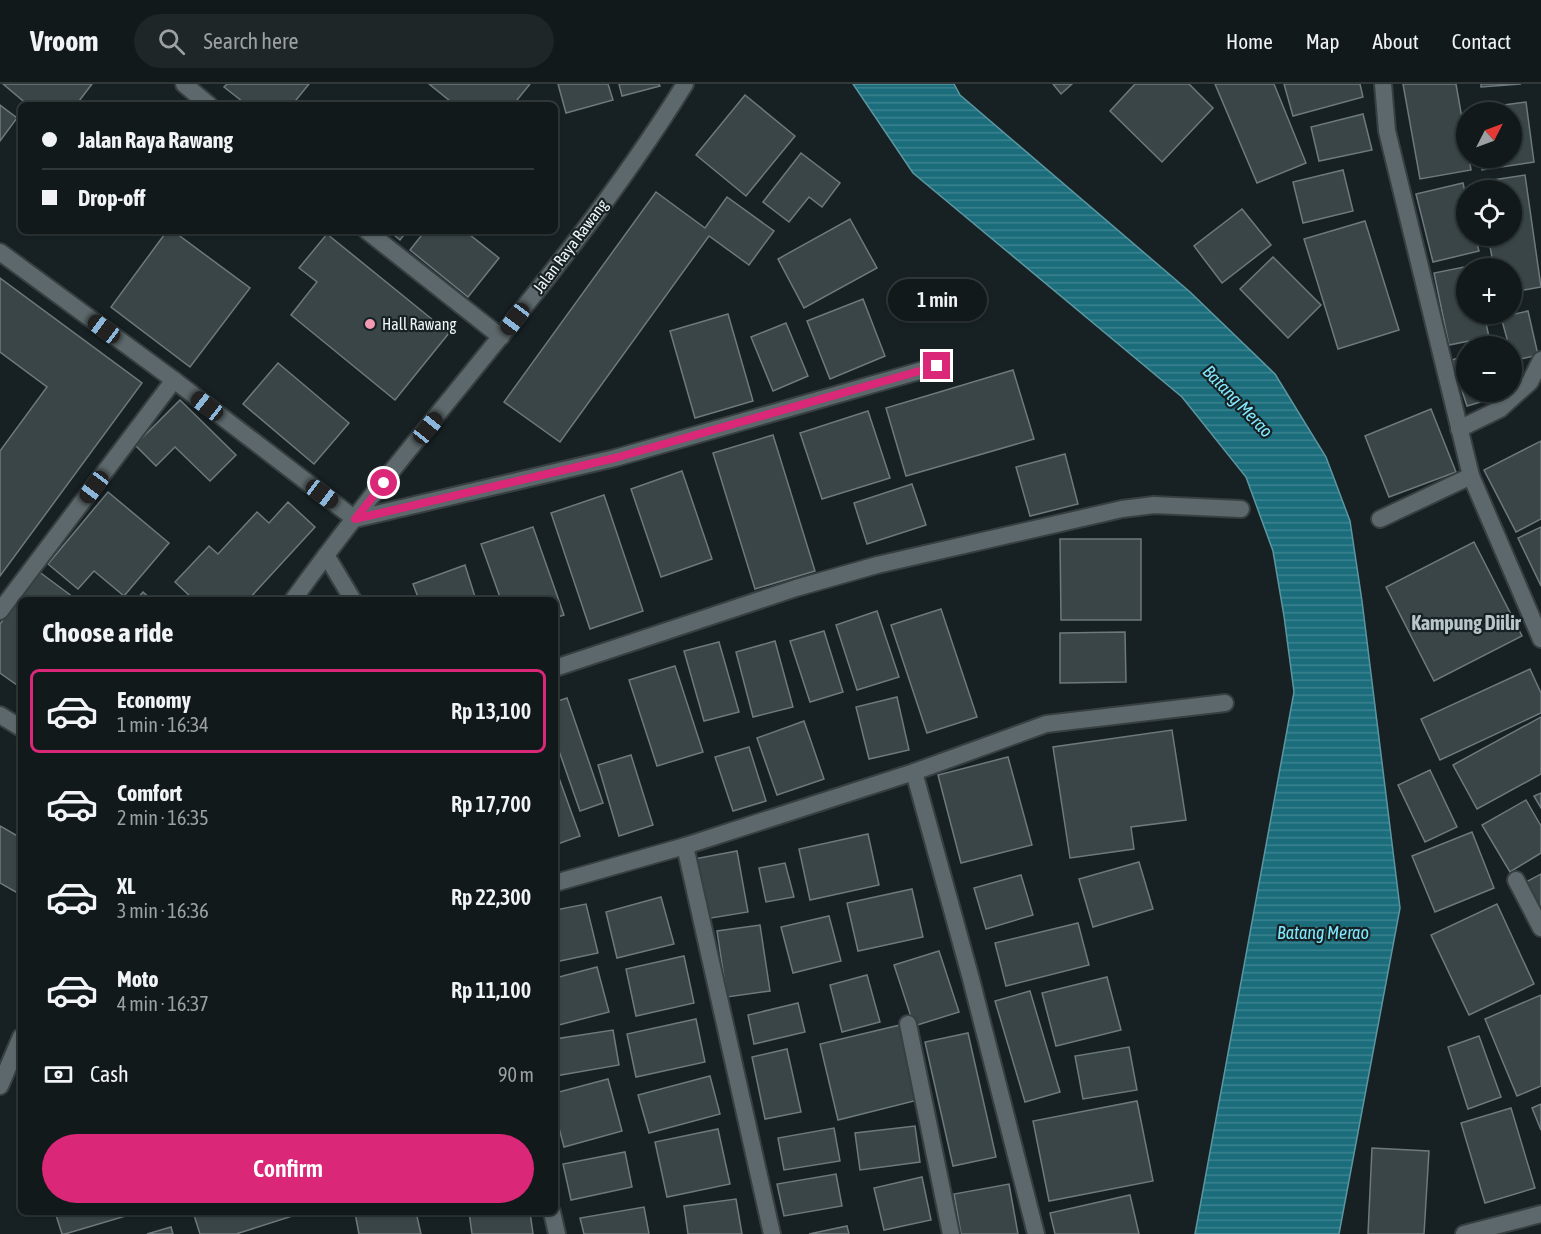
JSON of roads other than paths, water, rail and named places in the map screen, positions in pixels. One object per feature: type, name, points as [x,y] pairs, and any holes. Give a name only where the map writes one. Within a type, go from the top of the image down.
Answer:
[{"type":"street","points":[[184,84],[205,102]]},
{"type":"street","name":"Jalan Raya Rawang","points":[[295,597],[326,555],[501,337],[649,142],[685,84]]},
{"type":"street","points":[[1383,84],[1387,131],[1471,476],[1541,639]]},
{"type":"street","points":[[371,234],[501,337]]},
{"type":"street","points":[[0,252],[174,380],[355,519],[615,458],[937,366]]},
{"type":"street","points":[[1459,429],[1500,408],[1530,382],[1541,360]]},
{"type":"street","points":[[0,611],[174,380]]},
{"type":"street","points":[[1380,519],[1471,476]]},
{"type":"street","points":[[558,667],[796,588],[877,565],[1122,509],[1154,505],[1241,509]]},
{"type":"street","points":[[326,555],[351,597]]},
{"type":"street","points":[[558,882],[685,846],[914,772],[1046,724],[1225,703]]},
{"type":"street","points":[[0,715],[18,726]]},
{"type":"street","points":[[914,772],[971,979],[1036,1234]]},
{"type":"street","points":[[685,846],[772,1234]]},
{"type":"street","points":[[1516,880],[1541,928]]},
{"type":"street","points":[[908,1024],[951,1234]]},
{"type":"street","points":[[9,1074],[18,1046]]},
{"type":"street","points":[[1464,1234],[1541,1214]]},
{"type":"street","points":[[553,1215],[557,1234]]},
{"type":"water","name":"Batang Merao","points":[[853,84],[954,84],[960,95],[1190,292],[1275,374],[1326,457],[1350,521],[1400,908],[1339,1234],[1195,1234],[1294,692],[1273,551],[1246,477],[1182,397],[913,173]]},
{"type":"place","name":"Hall Rawang","points":[[370,324]]},
{"type":"district","name":"Kampung Diilir","points":[[1466,622]]}]
